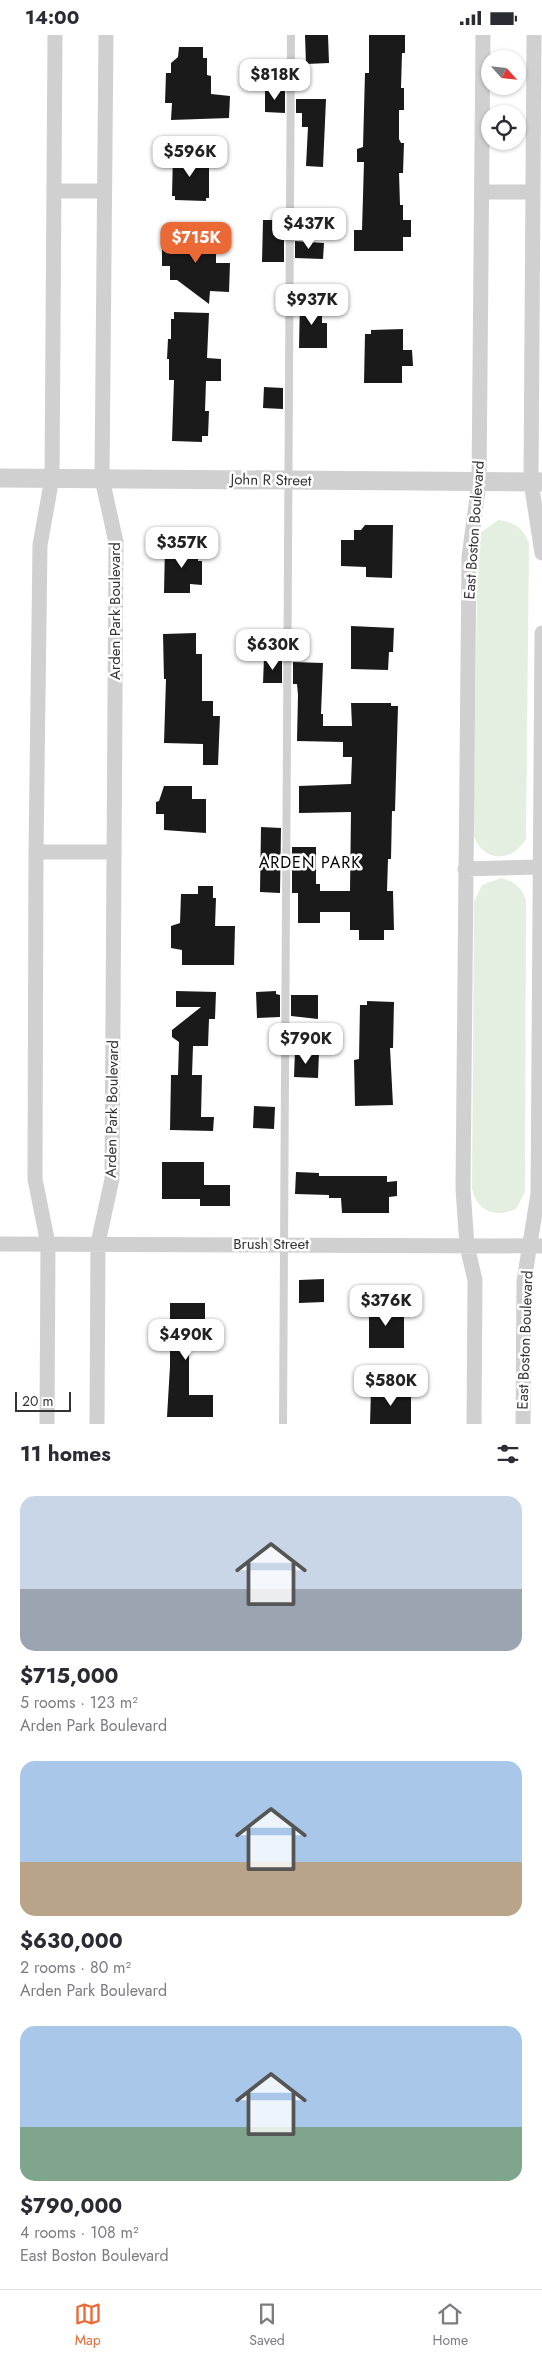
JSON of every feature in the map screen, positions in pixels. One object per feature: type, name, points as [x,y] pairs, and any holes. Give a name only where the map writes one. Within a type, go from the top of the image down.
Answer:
[{"type":"street","points":[[47,1424],[48,1244],[35,1179],[36,852],[40,545],[52,479],[56,191],[55,35]]},
{"type":"street","name":"Arden Park Boulevard","points":[[97,1424],[98,1243],[112,1179],[116,542],[102,479],[106,35]]},
{"type":"street","name":"East Boston Boulevard","points":[[474,1424],[475,1280],[467,1246],[463,1189],[465,869],[469,557],[479,483],[483,35]]},
{"type":"street","points":[[534,35],[532,192],[537,482],[542,553]]},
{"type":"street","points":[[56,191],[104,191]]},
{"type":"street","points":[[483,192],[532,192]]},
{"type":"street","name":"John R Street","points":[[0,478],[537,482]]},
{"type":"street","name":"East Boston Boulevard","points":[[523,1424],[524,1281],[537,1246],[542,633]]},
{"type":"street","points":[[36,852],[114,852]]},
{"type":"street","points":[[465,869],[540,867]]},
{"type":"street","name":"Brush Street","points":[[0,1244],[537,1246]]},
{"type":"lane","points":[[283,1424],[291,35]]},
{"type":"green space","points":[[498,520],[514,524],[524,533],[529,543],[526,839],[513,853],[505,856],[497,856],[483,850],[473,834],[478,541],[480,533]]},
{"type":"green space","points":[[501,878],[517,886],[523,892],[526,901],[525,1192],[516,1209],[509,1212],[495,1213],[488,1211],[478,1203],[472,1189],[474,902],[482,885]]},
{"type":"building","points":[[305,35],[328,35],[329,63],[306,64]]},
{"type":"building","points":[[369,35],[405,35],[405,53],[402,53],[401,88],[404,88],[404,110],[399,110],[399,139],[401,143],[404,143],[403,173],[399,173],[400,205],[403,205],[403,220],[411,220],[411,237],[403,237],[403,251],[354,251],[354,230],[362,230],[364,162],[357,162],[357,149],[363,147],[365,73],[369,73]]},
{"type":"building","points":[[179,47],[203,47],[203,58],[207,58],[207,75],[211,76],[211,94],[230,96],[229,118],[171,120],[172,103],[165,103],[166,73],[171,73],[171,63],[178,57]]},
{"type":"building","points":[[265,89],[285,89],[285,113],[265,112]]},
{"type":"building","points":[[296,99],[326,99],[323,167],[306,166],[308,127],[302,127],[302,113],[296,113]]},
{"type":"building","points":[[173,153],[204,154],[204,166],[209,166],[209,198],[206,198],[206,201],[175,200],[175,196],[172,196]]},
{"type":"building","points":[[263,220],[284,220],[284,262],[262,262]]},
{"type":"building","points":[[171,234],[216,235],[216,263],[230,263],[229,292],[210,291],[209,304],[177,280],[170,280],[170,266],[162,266],[162,244],[171,244]]},
{"type":"building","points":[[295,241],[324,243],[323,259],[295,258]]},
{"type":"building","points":[[300,301],[322,301],[322,323],[327,323],[327,348],[299,348]]},
{"type":"building","points":[[174,312],[209,313],[207,358],[221,359],[221,381],[206,381],[205,411],[209,411],[208,436],[202,436],[202,442],[172,441],[174,380],[169,380],[169,359],[167,359],[168,339],[171,339],[171,319],[174,319]]},
{"type":"building","points":[[403,329],[403,350],[412,350],[413,366],[402,366],[402,383],[364,383],[365,334],[371,334],[371,330]]},
{"type":"building","points":[[264,387],[283,388],[283,409],[263,408]]},
{"type":"building","points":[[365,525],[393,525],[392,578],[366,577],[366,567],[341,566],[341,540],[354,540],[354,530],[361,530]]},
{"type":"building","points":[[165,545],[198,546],[198,561],[202,561],[202,585],[190,584],[190,593],[164,593]]},
{"type":"building","points":[[351,626],[394,628],[393,652],[389,652],[388,670],[351,669]]},
{"type":"building","points":[[196,633],[196,654],[202,654],[202,701],[213,701],[213,716],[220,716],[218,765],[203,765],[203,744],[164,743],[166,679],[164,679],[163,634]]},
{"type":"building","points":[[264,658],[282,658],[282,683],[263,683]]},
{"type":"building","points":[[293,662],[323,663],[321,714],[323,714],[323,726],[352,726],[351,703],[391,703],[391,706],[398,706],[395,811],[392,811],[391,859],[388,859],[387,891],[393,891],[394,930],[384,930],[384,940],[359,940],[359,930],[350,930],[350,912],[320,912],[320,923],[298,923],[298,893],[292,893],[292,847],[316,847],[316,884],[320,884],[320,891],[350,891],[351,812],[299,813],[299,786],[351,784],[352,757],[343,757],[343,742],[297,741],[298,695],[297,684],[293,684]]},
{"type":"building","points":[[164,786],[192,786],[192,799],[206,799],[206,833],[164,830],[164,814],[156,814],[156,802],[159,801]]},
{"type":"building","points":[[261,827],[281,828],[280,893],[260,892]]},
{"type":"building","points":[[198,886],[213,886],[213,898],[216,898],[215,926],[235,926],[234,965],[182,965],[182,950],[171,948],[171,926],[180,923],[181,894],[198,894]]},
{"type":"building","points":[[176,991],[216,992],[215,1019],[209,1019],[208,1046],[193,1046],[192,1075],[202,1075],[201,1117],[214,1117],[213,1131],[170,1130],[171,1075],[178,1075],[179,1042],[172,1037],[172,1030],[201,1007],[176,1007]]},
{"type":"building","points":[[276,991],[276,994],[280,995],[280,1017],[257,1018],[256,992]]},
{"type":"building","points":[[291,995],[318,995],[318,1019],[291,1016]]},
{"type":"building","points":[[367,1001],[394,1002],[393,1048],[390,1048],[393,1105],[355,1106],[354,1060],[359,1059],[360,1005],[367,1005]]},
{"type":"building","points":[[295,1051],[319,1052],[318,1078],[294,1077]]},
{"type":"building","points":[[254,1106],[275,1107],[274,1129],[253,1128]]},
{"type":"building","points":[[162,1162],[204,1162],[204,1185],[230,1185],[230,1206],[200,1206],[200,1199],[162,1199]]},
{"type":"building","points":[[296,1172],[319,1173],[319,1176],[387,1176],[387,1182],[397,1181],[397,1196],[389,1197],[389,1213],[342,1213],[341,1198],[329,1198],[329,1195],[295,1194]]},
{"type":"building","points":[[324,1279],[324,1302],[299,1303],[299,1280]]},
{"type":"building","points":[[170,1303],[205,1303],[205,1343],[189,1343],[189,1395],[213,1395],[213,1417],[167,1417],[170,1366]]},
{"type":"building","points":[[369,1305],[404,1305],[404,1348],[369,1348]]},
{"type":"building","points":[[371,1389],[411,1389],[411,1424],[370,1424]]},
{"type":"district","name":"ARDEN PARK","points":[[310,862]]}]
